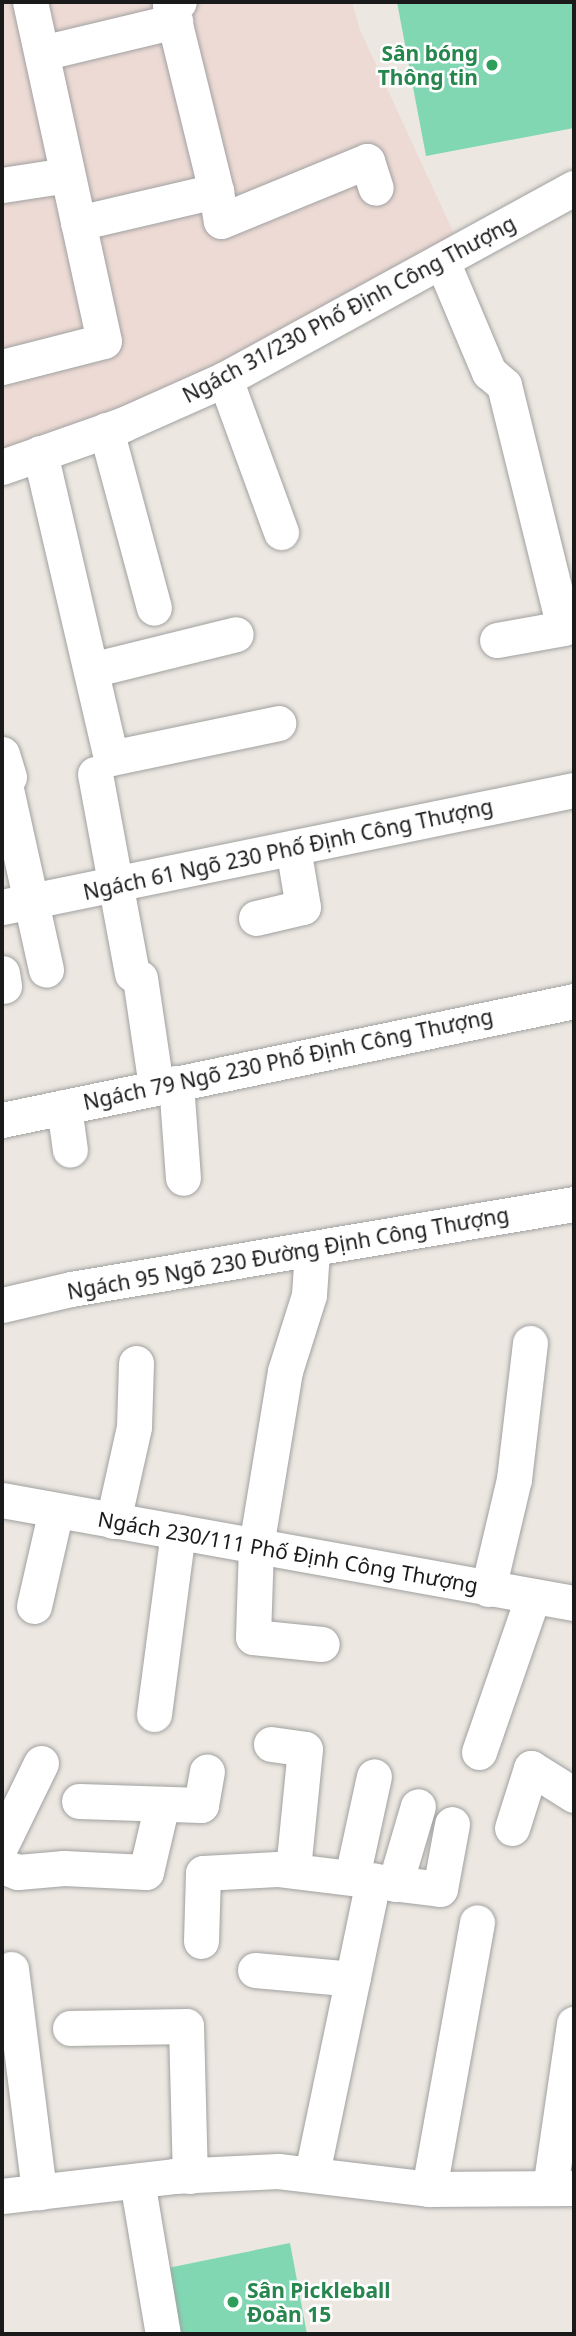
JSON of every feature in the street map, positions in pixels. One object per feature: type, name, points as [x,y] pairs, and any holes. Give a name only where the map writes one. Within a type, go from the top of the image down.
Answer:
[{"type":"street","points":[[2,367],[104,341],[30,2]]},
{"type":"street","points":[[42,53],[177,11],[221,221],[367,161],[376,188]]},
{"type":"street","points":[[2,185],[67,174]]},
{"type":"street","name":"Ngách 31/230 Phố Định Công Thượng","points":[[2,467],[106,430],[225,379],[574,188]]},
{"type":"street","points":[[78,223],[216,191]]},
{"type":"street","points":[[442,261],[489,372],[504,386],[564,628],[497,640]]},
{"type":"street","points":[[225,379],[281,532]]},
{"type":"street","points":[[106,430],[154,608]]},
{"type":"street","points":[[40,453],[111,758],[278,723]]},
{"type":"street","points":[[91,670],[236,634]]},
{"type":"street","points":[[5,773],[16,904],[46,970]]},
{"type":"street","points":[[95,774],[115,885],[136,976],[166,1085],[183,1178]]},
{"type":"street","name":"Ngách 61 Ngõ 230 Phố Định Công Thượng","points":[[16,904],[574,790]]},
{"type":"street","points":[[256,918],[303,907],[293,848]]},
{"type":"street","name":"Ngách 79 Ngõ 230 Phố Định Công Thượng","points":[[2,1120],[574,1001]]},
{"type":"street","points":[[64,1107],[70,1150]]},
{"type":"street","name":"Ngách 95 Ngõ 230 Đường Định Công Thượng","points":[[2,1305],[71,1289],[312,1251],[574,1204]]},
{"type":"street","points":[[312,1251],[309,1295],[285,1371],[256,1546],[254,1637],[322,1644]]},
{"type":"street","points":[[488,1589],[514,1479],[530,1343]]},
{"type":"street","points":[[113,1521],[134,1427],[136,1363]]},
{"type":"street","name":"Ngách 230/111 Phố Định Công Thượng","points":[[2,1500],[574,1603]]},
{"type":"street","points":[[34,1606],[56,1510]]},
{"type":"street","points":[[154,1714],[178,1532]]},
{"type":"street","points":[[479,1752],[533,1596]]},
{"type":"street","points":[[271,1744],[305,1749],[293,1870]]},
{"type":"street","points":[[2,1843],[41,1763]]},
{"type":"street","points":[[512,1828],[531,1768],[574,1795]]},
{"type":"street","points":[[79,1801],[201,1805],[206,1772]]},
{"type":"street","points":[[312,2173],[374,1880],[374,1776]]},
{"type":"street","points":[[2,1866],[18,1872],[64,1868],[146,1872],[162,1804]]},
{"type":"street","points":[[374,1880],[418,1806]]},
{"type":"street","points":[[201,1941],[203,1873],[293,1870],[440,1889],[452,1824]]},
{"type":"street","points":[[429,2189],[477,1922]]},
{"type":"street","points":[[12,1969],[39,2192]]},
{"type":"street","points":[[255,1970],[353,1979]]},
{"type":"street","points":[[2,2196],[190,2176],[312,2173],[429,2189],[562,2188],[574,2024]]},
{"type":"street","points":[[70,2028],[186,2026],[190,2176]]},
{"type":"street","points":[[137,2181],[163,2334]]},
{"type":"shaded area","points":[[2,2],[352,2],[360,30],[456,238],[211,375],[2,456]]},
{"type":"green space","name":"Sân bóng Thông tin","points":[[397,2],[574,2],[574,128],[426,156]]},
{"type":"green space","name":"Sân Pickleball Đoàn 15","points":[[290,2243],[307,2334],[171,2334],[158,2270]]},
{"type":"place","name":"Sân bóng Thông tin","points":[[492,65]]},
{"type":"place","name":"Sân Pickleball Đoàn 15","points":[[233,2302]]}]
